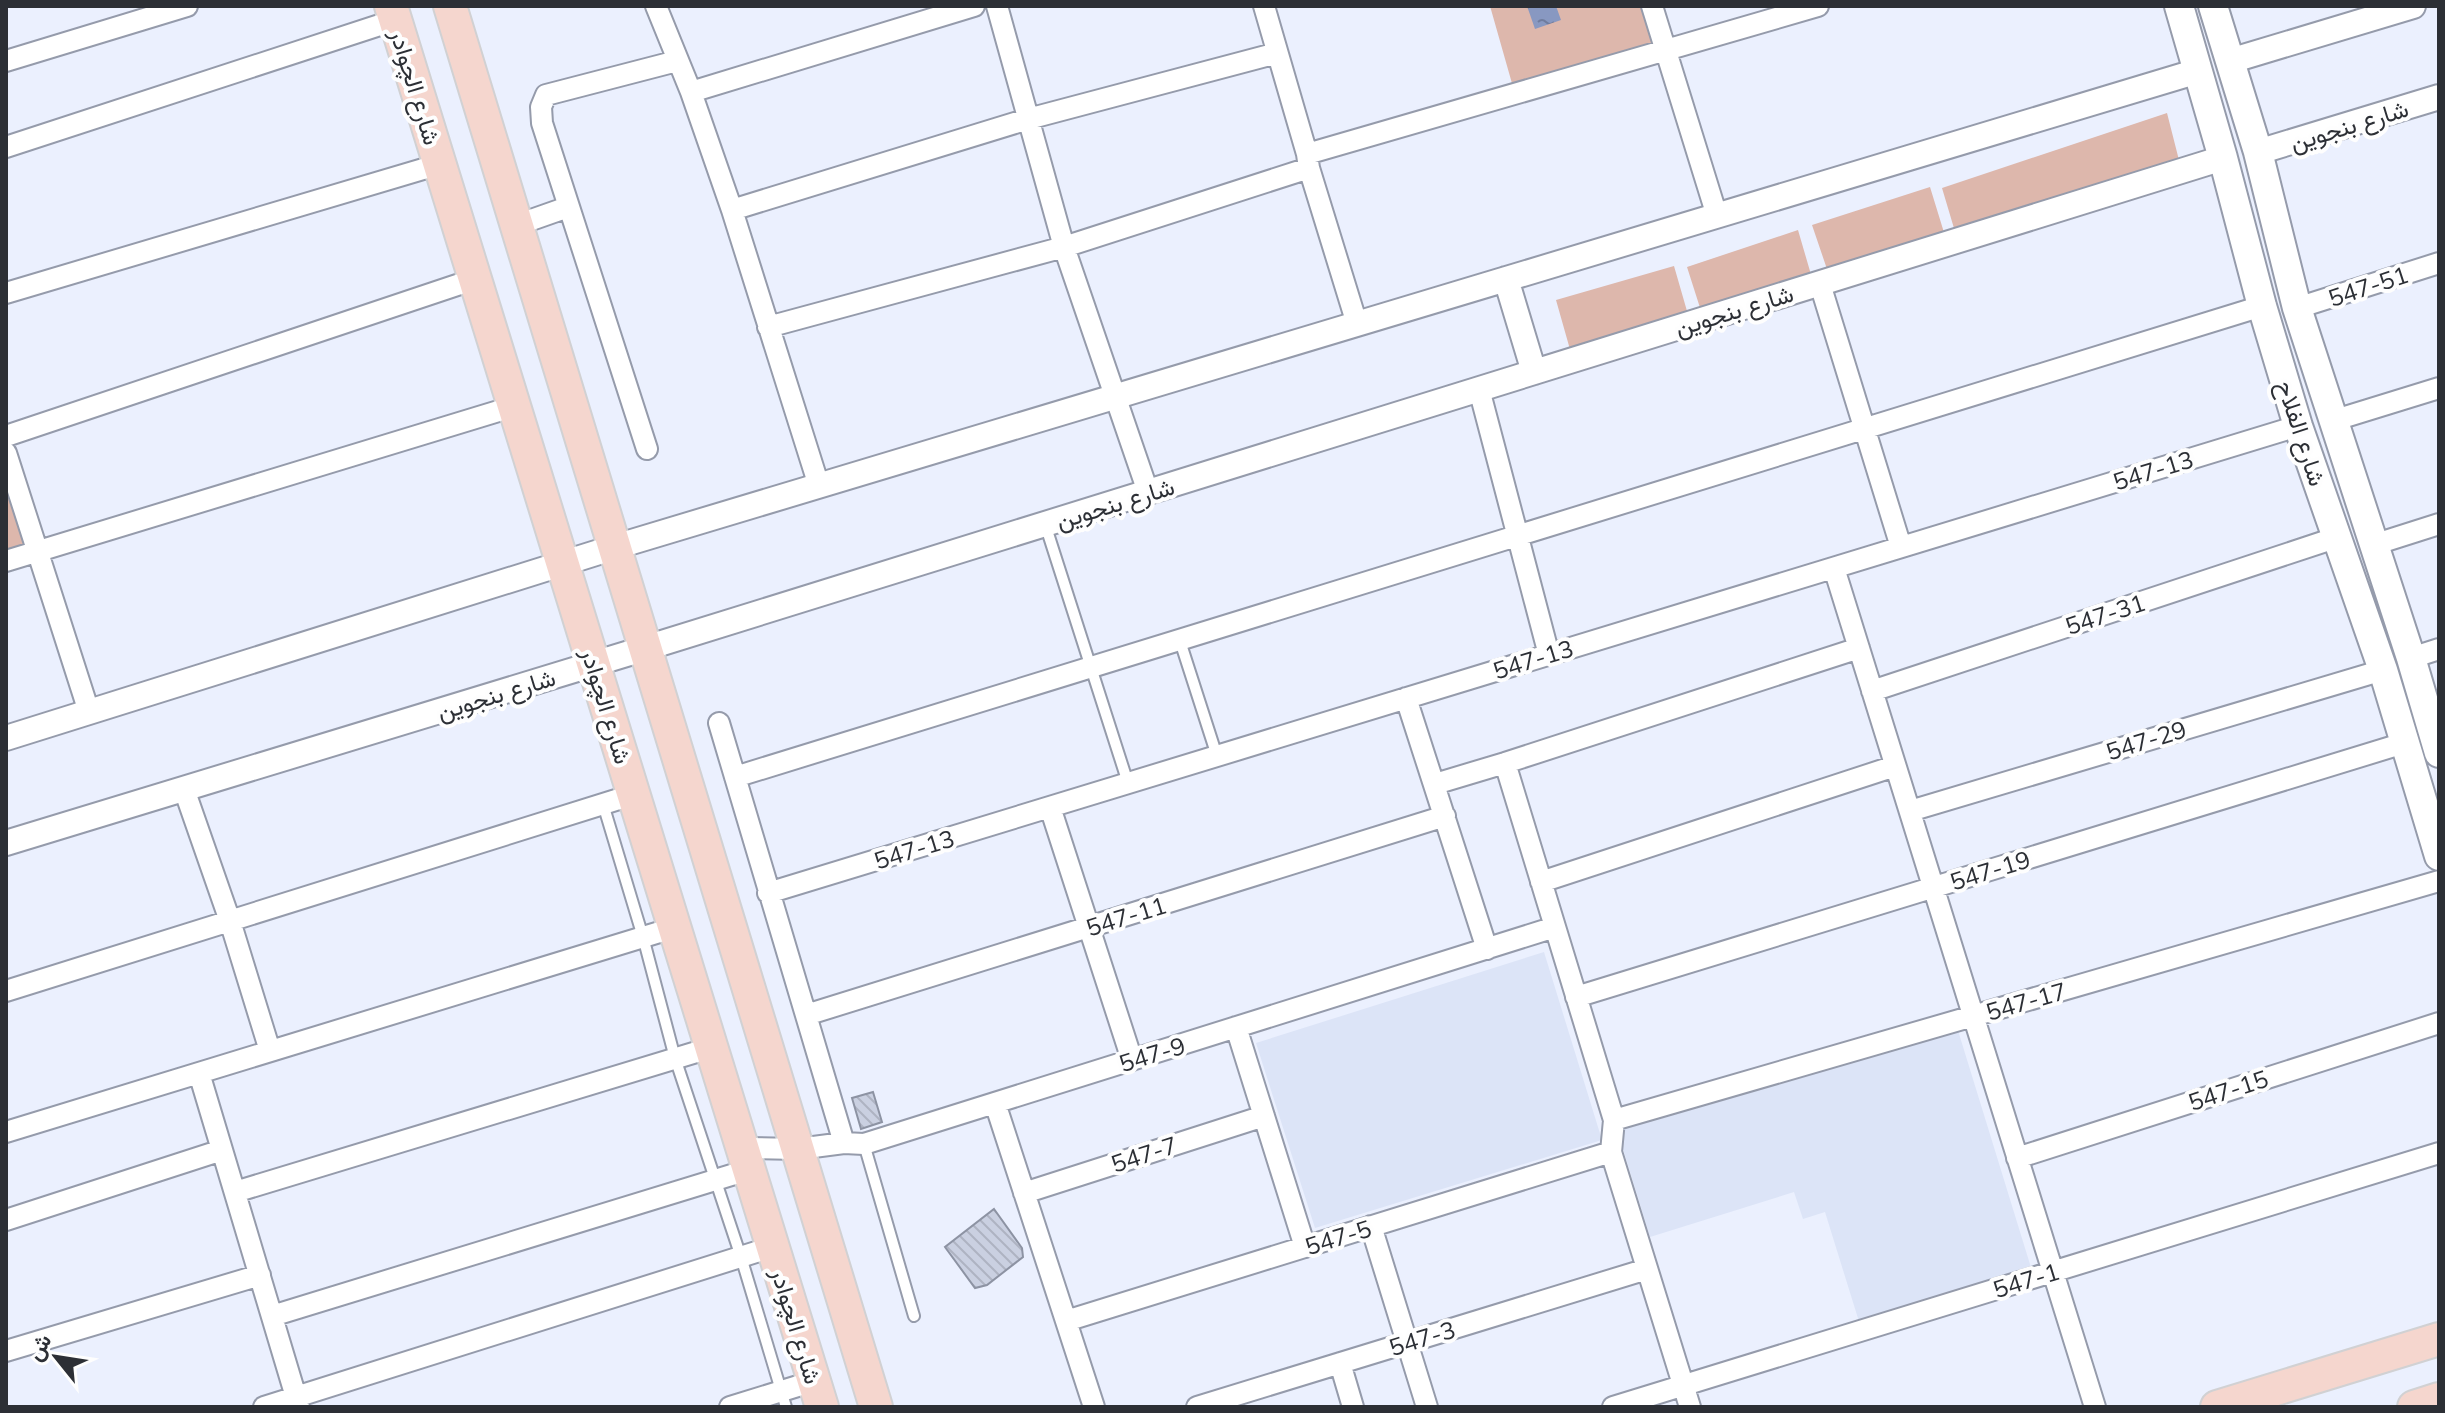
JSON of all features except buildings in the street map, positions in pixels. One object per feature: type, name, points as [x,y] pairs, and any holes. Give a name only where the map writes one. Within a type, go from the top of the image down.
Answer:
[{"type":"main road","points":[[450,6],[876,1407]]},
{"type":"main road","name":"شارع الفلاح","points":[[2179,6],[2298,426],[2383,670],[2439,856]]},
{"type":"main road","name":"شارع الفلاح","points":[[2213,6],[2258,152],[2297,308],[2439,753]]},
{"type":"main road","name":"شارع الچوادر","points":[[393,13],[818,1394]]},
{"type":"main road","points":[[2217,1407],[2439,1339]]},
{"type":"main road","points":[[2414,1407],[2439,1399]]},
{"type":"street","points":[[6,61],[187,6]]},
{"type":"street","points":[[656,6],[691,92],[732,210],[819,486]]},
{"type":"street","points":[[691,92],[949,10],[974,6]]},
{"type":"street","points":[[997,6],[1064,247],[1148,492]]},
{"type":"street","points":[[1264,6],[1357,324]]},
{"type":"street","points":[[1652,6],[1717,216]]},
{"type":"street","points":[[768,327],[1064,247],[1308,161],[1818,6]]},
{"type":"street","points":[[2230,61],[2408,7]]},
{"type":"street","points":[[6,147],[393,13]]},
{"type":"street","points":[[732,210],[1028,119],[1277,53]]},
{"type":"street","points":[[647,449],[568,207],[542,123],[541,107],[546,95],[677,61]]},
{"type":"street","points":[[6,738],[615,547],[2198,71]]},
{"type":"street","name":"شارع بنجوين","points":[[2258,152],[2439,97]]},
{"type":"street","name":"شارع بنجوين","points":[[6,843],[646,648],[2223,158]]},
{"type":"street","points":[[6,293],[440,164]]},
{"type":"street","points":[[517,225],[568,207]]},
{"type":"street","name":"547-51","points":[[2297,308],[2439,263]]},
{"type":"street","points":[[6,436],[475,279]]},
{"type":"street","points":[[1506,279],[1534,372]]},
{"type":"street","points":[[1820,284],[1901,547]]},
{"type":"street","points":[[735,777],[2262,306]]},
{"type":"street","points":[[2332,421],[2439,388]]},
{"type":"street","points":[[1479,389],[1549,655]]},
{"type":"street","points":[[6,561],[515,406]]},
{"type":"street","name":"547-13","points":[[768,893],[2298,426]]},
{"type":"street","points":[[6,453],[89,712]]},
{"type":"street","points":[[2373,545],[2439,524]]},
{"type":"street","name":"547-31","points":[[1872,691],[2338,537]]},
{"type":"street","points":[[1834,568],[2095,1407]]},
{"type":"street","points":[[1435,784],[1859,648]]},
{"type":"street","points":[[2411,658],[2439,649]]},
{"type":"street","name":"547-29","points":[[1910,811],[2383,670]]},
{"type":"street","points":[[1406,698],[1487,949]]},
{"type":"street","points":[[719,723],[806,1015],[854,1144]]},
{"type":"street","name":"547-19","points":[[1576,997],[2404,743]]},
{"type":"street","points":[[1505,763],[1614,1120],[1611,1152],[1690,1407]]},
{"type":"street","points":[[1541,882],[1895,766]]},
{"type":"street","points":[[184,789],[230,921],[270,1051]]},
{"type":"street","points":[[6,991],[635,794]]},
{"type":"street","points":[[1050,807],[1132,1060]]},
{"type":"street","name":"547-11","points":[[806,1015],[1445,816]]},
{"type":"street","name":"547-17","points":[[1614,1120],[2439,881]]},
{"type":"street","points":[[6,1132],[676,927]]},
{"type":"street","name":"547-9","points":[[272,1316],[714,1180],[747,1158],[854,1144],[995,1103],[1555,927]]},
{"type":"street","name":"547-15","points":[[2017,1158],[2439,1023]]},
{"type":"street","points":[[1236,1027],[1305,1247]]},
{"type":"street","points":[[235,1192],[713,1047]]},
{"type":"street","points":[[199,1073],[298,1402]]},
{"type":"street","points":[[995,1103],[1094,1407]]},
{"type":"street","name":"547-7","points":[[1024,1193],[1264,1116]]},
{"type":"street","points":[[6,1220],[222,1150]]},
{"type":"street","name":"547-5","points":[[1066,1321],[1611,1152]]},
{"type":"street","name":"547-1","points":[[1613,1407],[2439,1153]]},
{"type":"street","points":[[1371,1226],[1427,1407]]},
{"type":"street","points":[[264,1407],[298,1402],[772,1247]]},
{"type":"street","name":"547-3","points":[[1197,1407],[1647,1269]]},
{"type":"street","points":[[6,1351],[260,1275]]},
{"type":"street","points":[[1340,1363],[1353,1407]]},
{"type":"street","points":[[730,1407],[818,1394]]},
{"type":"lane","points":[[1045,524],[1128,783]]},
{"type":"lane","points":[[1180,641],[1217,756]]},
{"type":"lane","points":[[603,804],[675,1058],[784,1399]]},
{"type":"lane","points":[[854,1144],[914,1316]]},
{"type":"shaded area","points":[[1490,6],[1651,6],[1665,52],[1515,94]]},
{"type":"shaded area","points":[[2167,113],[2181,168],[1956,235],[1942,188]]},
{"type":"shaded area","points":[[1930,187],[1946,239],[1829,275],[1812,225]]},
{"type":"shaded area","points":[[1798,230],[1812,278],[1702,314],[1687,267]]},
{"type":"shaded area","points":[[1674,266],[1689,318],[1571,353],[1556,300]]},
{"type":"shaded area","points":[[6,452],[38,552],[6,561]]},
{"type":"shaded area","points":[[1544,952],[1602,1140],[1315,1228],[1256,1043]]},
{"type":"shaded area","points":[[1956,1024],[2033,1274],[1861,1328],[1825,1212],[1803,1219],[1794,1192],[1650,1237],[1619,1136],[1623,1128]]},
{"type":"water","points":[[1527,6],[1556,6],[1561,20],[1535,29]]}]
